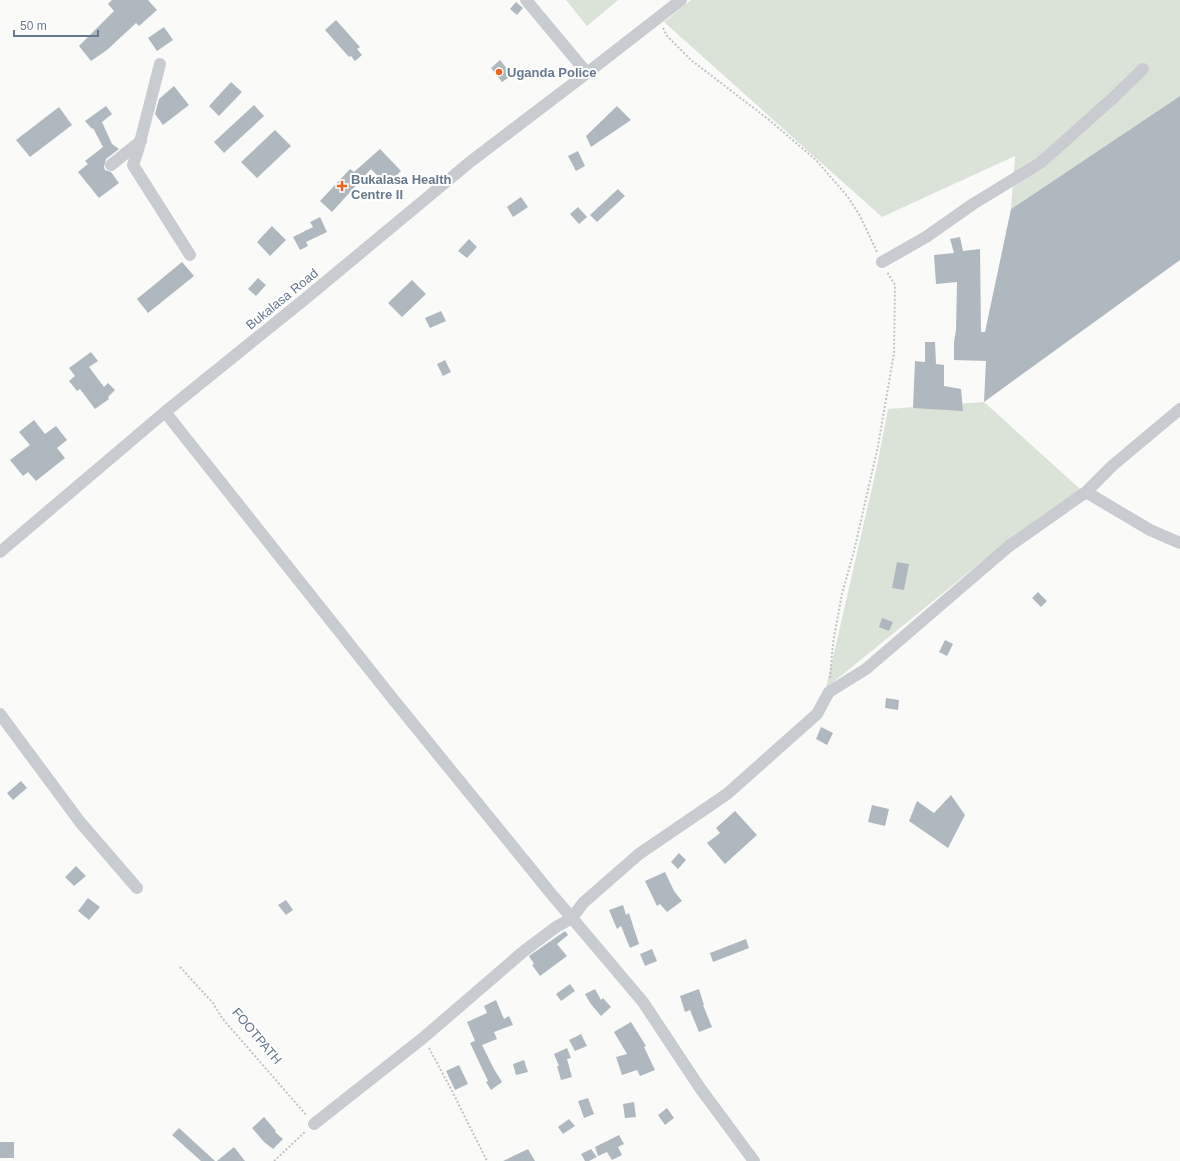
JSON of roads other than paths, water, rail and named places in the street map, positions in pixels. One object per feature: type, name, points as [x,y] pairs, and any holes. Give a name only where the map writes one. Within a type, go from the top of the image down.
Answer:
[{"type":"street","points":[[526,0],[587,73]]},
{"type":"street","name":"Bukalasa Road","points":[[0,552],[165,412],[305,299],[470,162],[681,0]]},
{"type":"street","points":[[160,64],[141,141],[133,165],[190,255]]},
{"type":"street","points":[[882,262],[926,237],[973,204],[1040,162],[1112,99],[1143,69]]},
{"type":"street","points":[[111,165],[141,141]]},
{"type":"street","points":[[314,1124],[423,1038],[524,951],[556,927],[572,918],[583,904],[639,854],[727,794],[816,714],[828,693],[866,669],[1008,547],[1086,492],[1112,466],[1180,409]]},
{"type":"street","points":[[165,412],[552,896],[643,1002],[700,1088],[754,1161]]},
{"type":"street","points":[[1086,492],[1150,530],[1180,543]]},
{"type":"street","points":[[0,714],[80,822],[137,888]]},
{"type":"place","name":"Uganda Police","points":[[499,72]]},
{"type":"place","name":"Bukalasa Health Centre II","points":[[342,186]]}]
